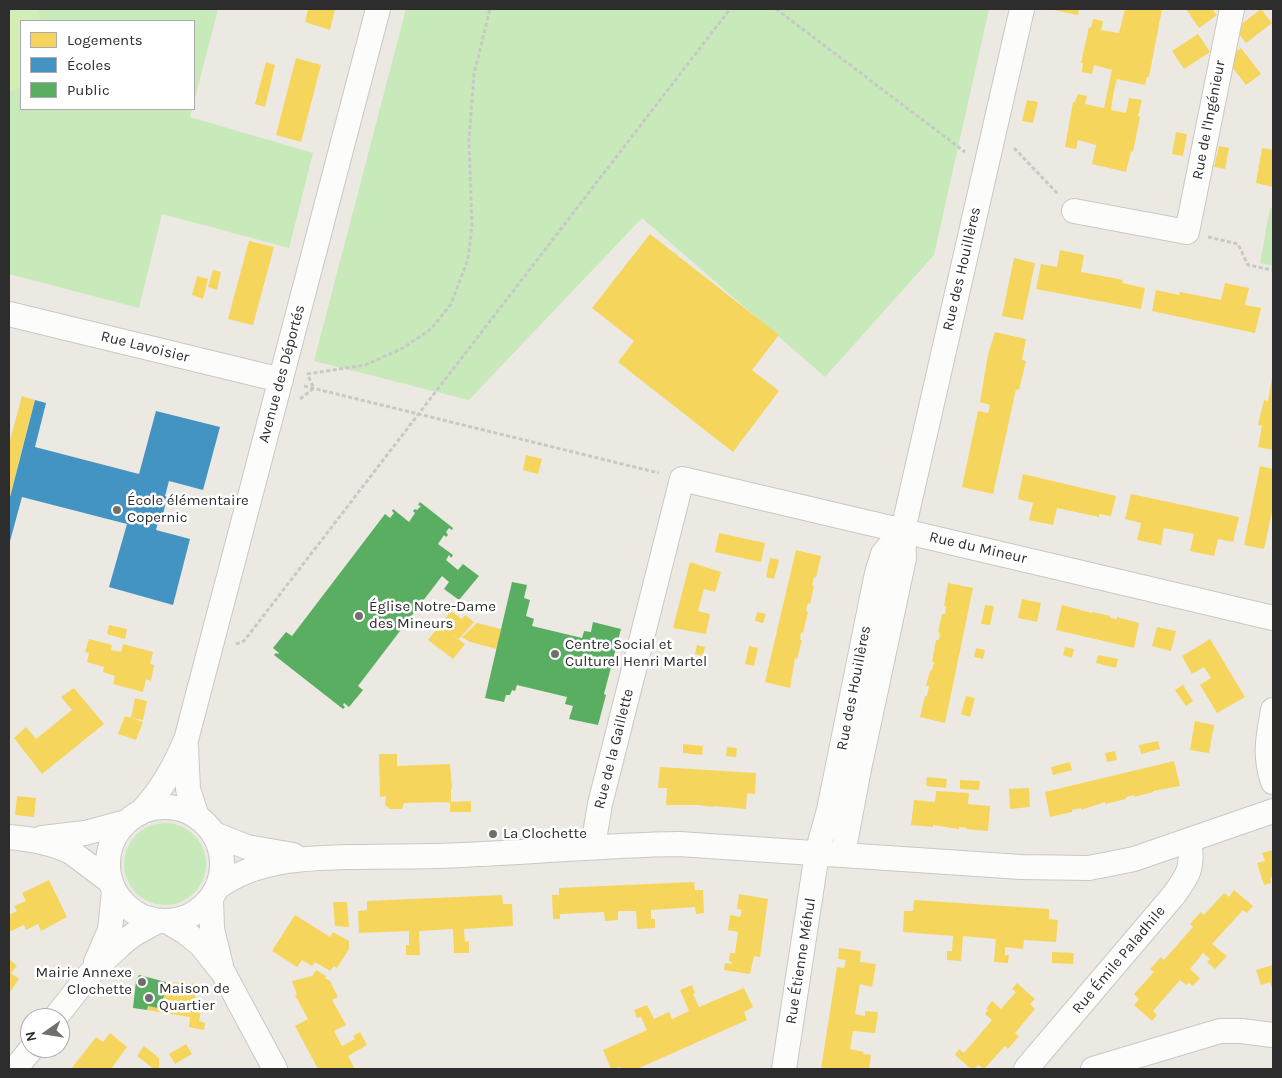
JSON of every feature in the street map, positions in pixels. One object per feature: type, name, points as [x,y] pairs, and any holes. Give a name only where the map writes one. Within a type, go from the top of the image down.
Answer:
[{"type":"street","name":"Avenue des Déportés","points":[[133,818],[154,799],[166,781],[186,740],[378,9]]},
{"type":"street","name":"Rue des Houillères","points":[[843,854],[904,558],[903,530],[1022,9]]},
{"type":"street","name":"Rue de l'Ingénieur","points":[[1187,232],[1232,9]]},
{"type":"street","points":[[1074,211],[1187,232]]},
{"type":"street","name":"Rue Lavoisier","points":[[9,314],[281,380]]},
{"type":"street","name":"Rue du Mineur","points":[[682,479],[1273,618]]},
{"type":"street","name":"Rue de la Gaillette","points":[[593,846],[600,804],[682,479]]},
{"type":"street","name":"Rue des Houillères","points":[[818,853],[829,810],[877,573],[884,554],[903,530]]},
{"type":"street","points":[[1273,710],[1266,748],[1273,782]]},
{"type":"street","name":"Avenue des Déportés","points":[[186,740],[188,789],[197,817]]},
{"type":"street","points":[[19,838],[85,833],[133,818],[154,808],[169,807],[184,810],[197,817],[214,834],[247,846],[317,858]]},
{"type":"street","points":[[63,1008],[89,975],[126,940],[163,922],[184,919],[192,915],[206,905],[215,893],[236,876],[260,866],[285,861],[317,858],[464,855],[593,846],[679,844],[1021,867],[1089,868],[1122,862],[1189,841],[1273,811]]},
{"type":"street","points":[[133,818],[116,835],[110,850],[108,866],[113,886],[124,904],[136,914],[163,922],[185,932],[201,945],[224,974],[275,1069]]},
{"type":"street","points":[[214,834],[222,856],[222,872],[215,893],[212,929],[224,974]]},
{"type":"street","points":[[19,838],[71,852],[113,886]]},
{"type":"street","name":"Rue Émile Paladhile","points":[[1034,1067],[1173,896],[1184,879],[1191,863],[1189,841]]},
{"type":"street","name":"Rue Étienne Méhul","points":[[784,1069],[818,853]]},
{"type":"street","points":[[89,975],[110,930],[113,886]]},
{"type":"street","points":[[1094,1069],[1220,1031],[1241,1031],[1273,1036]]},
{"type":"street","points":[[15,1069],[24,1058]]},
{"type":"path","points":[[307,374],[365,365],[403,348],[431,329],[451,304],[468,259],[472,226],[469,140],[474,74],[490,9]]},
{"type":"path","points":[[209,652],[244,641],[730,9]]},
{"type":"path","points":[[776,9],[986,168]]},
{"type":"path","points":[[995,128],[1074,211]]},
{"type":"path","points":[[1187,232],[1238,244],[1248,265],[1273,270]]},
{"type":"path","points":[[281,380],[682,479]]},
{"type":"green space","points":[[9,9],[218,9],[195,98],[195,20],[20,20],[20,110],[192,110],[190,117],[313,153],[289,248],[162,214],[139,308],[9,274]]},
{"type":"green space","points":[[9,9],[38,9],[41,20],[20,20],[20,88],[9,91]]},
{"type":"green space","points":[[406,9],[989,9],[934,255],[825,377],[642,218],[469,400],[314,361]]},
{"type":"green space","points":[[1270,208],[1273,209],[1273,266],[1260,263]]},
{"type":"green space","points":[[165,823],[181,826],[194,835],[203,848],[206,864],[203,880],[194,893],[181,902],[165,905],[149,902],[136,893],[127,880],[124,864],[127,848],[136,835],[149,826]]},
{"type":"building: Logements","points":[[308,9],[335,9],[330,30],[305,22]]},
{"type":"building: Logements","points":[[1049,9],[1079,9],[1078,15]]},
{"type":"building: Logements","points":[[1125,9],[1162,9],[1149,77],[1147,77],[1145,85],[1117,79],[1114,90],[1111,110],[1126,113],[1129,98],[1142,100],[1133,152],[1131,151],[1126,172],[1092,164],[1096,145],[1078,140],[1076,149],[1065,147],[1073,102],[1075,102],[1078,94],[1087,96],[1085,104],[1104,108],[1112,70],[1094,65],[1092,74],[1082,72],[1083,63],[1081,63],[1089,27],[1091,28],[1093,19],[1103,21],[1101,30],[1119,33]]},
{"type":"building: Logements","points":[[1186,9],[1212,9],[1217,15],[1199,28]]},
{"type":"building: Logements","points":[[1261,9],[1272,23],[1246,43],[1235,29]]},
{"type":"building: Logements","points":[[1198,34],[1210,52],[1184,69],[1172,51]]},
{"type":"building: Logements","points":[[1241,48],[1261,74],[1246,85],[1226,59]]},
{"type":"building: Logements","points":[[296,58],[321,65],[301,142],[276,135]]},
{"type":"building: Logements","points":[[266,62],[275,65],[265,107],[255,104]]},
{"type":"building: Logements","points":[[1027,100],[1038,102],[1033,123],[1022,121]]},
{"type":"building: Logements","points":[[1176,132],[1187,134],[1183,156],[1172,154]]},
{"type":"building: Logements","points":[[1219,146],[1229,148],[1225,169],[1214,167]]},
{"type":"building: Logements","points":[[1262,148],[1273,150],[1273,187],[1256,183]]},
{"type":"building: Logements","points":[[650,234],[779,335],[752,370],[779,391],[733,452],[618,362],[634,341],[592,308]]},
{"type":"building: Logements","points":[[249,241],[274,247],[253,325],[228,319]]},
{"type":"building: Logements","points":[[1060,250],[1084,255],[1081,272],[1123,280],[1122,283],[1145,288],[1141,309],[1036,289],[1041,264],[1057,267]]},
{"type":"building: Logements","points":[[1014,258],[1035,263],[1023,320],[1002,316]]},
{"type":"building: Logements","points":[[213,270],[221,272],[217,290],[208,287]]},
{"type":"building: Logements","points":[[197,276],[208,279],[203,299],[192,295]]},
{"type":"building: Logements","points":[[1225,283],[1249,288],[1245,305],[1261,308],[1255,333],[1152,311],[1156,290],[1179,295],[1180,292],[1221,300]]},
{"type":"building: Logements","points":[[995,332],[1026,339],[1022,360],[1026,361],[1019,390],[1016,389],[993,494],[962,487],[978,411],[988,413],[990,405],[980,402],[988,355]]},
{"type":"building: Logements","points":[[1272,377],[1273,450],[1258,447],[1262,426],[1258,425],[1264,400],[1268,401]]},
{"type":"building: Logements","points":[[22,396],[35,400],[9,499],[9,440]]},
{"type":"building: Logements","points":[[526,455],[542,459],[538,474],[523,470]]},
{"type":"building: Logements","points":[[1260,466],[1273,469],[1273,507],[1264,549],[1244,545]]},
{"type":"building: Logements","points":[[1023,474],[1116,496],[1111,516],[1099,514],[1099,517],[1057,508],[1053,525],[1029,520],[1033,503],[1018,499]]},
{"type":"building: Logements","points":[[1131,494],[1239,517],[1233,542],[1218,539],[1214,556],[1190,551],[1194,534],[1164,528],[1161,545],[1137,540],[1141,523],[1125,519]]},
{"type":"building: Logements","points":[[719,533],[765,543],[761,562],[715,552]]},
{"type":"building: Logements","points":[[796,550],[821,556],[816,578],[814,577],[812,585],[814,586],[810,604],[808,603],[806,611],[808,612],[803,633],[801,632],[800,640],[802,640],[797,659],[795,658],[790,688],[765,682]]},
{"type":"building: Logements","points":[[770,558],[779,560],[774,579],[766,577]]},
{"type":"building: Logements","points":[[690,562],[721,572],[715,592],[704,589],[698,611],[710,614],[706,634],[673,628]]},
{"type":"building: Logements","points":[[948,583],[973,588],[945,723],[920,717],[925,696],[927,696],[929,686],[926,686],[934,662],[932,662],[936,640],[939,640],[940,633],[938,632],[942,614],[945,614],[946,606],[944,606]]},
{"type":"building: Logements","points":[[1022,599],[1041,603],[1037,622],[1018,618]]},
{"type":"building: Logements","points":[[985,605],[994,606],[990,625],[981,624]]},
{"type":"building: Logements","points":[[1062,605],[1110,616],[1110,618],[1117,619],[1117,617],[1139,623],[1134,648],[1056,630]]},
{"type":"building: Logements","points":[[451,611],[462,619],[465,615],[474,622],[459,639],[450,633],[465,644],[453,659],[428,640]]},
{"type":"building: Logements","points":[[757,612],[766,614],[763,623],[755,621]]},
{"type":"building: Logements","points":[[477,623],[501,629],[497,649],[470,642],[462,637]]},
{"type":"building: Logements","points":[[109,625],[127,629],[125,639],[107,634]]},
{"type":"building: Logements","points":[[1157,627],[1176,631],[1171,651],[1152,646]]},
{"type":"building: Logements","points":[[89,639],[112,645],[111,650],[121,652],[123,644],[153,652],[150,664],[154,665],[151,681],[146,679],[143,692],[113,684],[115,676],[103,672],[104,667],[87,662],[89,653],[85,652]]},
{"type":"building: Logements","points":[[1210,639],[1245,697],[1217,713],[1200,685],[1211,678],[1204,667],[1192,674],[1182,656]]},
{"type":"building: Logements","points":[[697,645],[705,647],[703,656],[695,654]]},
{"type":"building: Logements","points":[[749,646],[758,648],[754,666],[745,664]]},
{"type":"building: Logements","points":[[1065,647],[1074,649],[1072,658],[1063,655]]},
{"type":"building: Logements","points":[[976,648],[985,650],[983,659],[974,657]]},
{"type":"building: Logements","points":[[1098,655],[1118,659],[1116,668],[1096,663]]},
{"type":"building: Logements","points":[[1183,685],[1193,701],[1186,706],[1175,690]]},
{"type":"building: Logements","points":[[74,688],[104,724],[42,774],[14,738],[26,727],[36,739],[72,710],[61,697]]},
{"type":"building: Logements","points":[[966,696],[975,698],[970,717],[961,714]]},
{"type":"building: Logements","points":[[135,698],[147,701],[143,720],[131,718]]},
{"type":"building: Logements","points":[[125,716],[143,722],[136,740],[118,734]]},
{"type":"building: Logements","points":[[1195,721],[1214,725],[1209,753],[1190,750]]},
{"type":"building: Logements","points":[[1158,741],[1160,749],[1141,754],[1139,745]]},
{"type":"building: Logements","points":[[683,744],[703,746],[702,755],[683,753]]},
{"type":"building: Logements","points":[[727,747],[737,748],[736,757],[726,756]]},
{"type":"building: Logements","points":[[1115,751],[1117,760],[1107,762],[1105,753]]},
{"type":"building: Logements","points":[[379,754],[397,754],[397,766],[450,764],[451,802],[404,803],[402,809],[390,809],[385,805],[386,796],[380,797]]},
{"type":"building: Logements","points":[[1174,761],[1180,786],[1134,797],[1134,795],[1126,797],[1126,799],[1105,804],[1105,802],[1050,817],[1045,792]]},
{"type":"building: Logements","points":[[1070,762],[1072,770],[1053,775],[1051,767]]},
{"type":"building: Logements","points":[[660,767],[756,773],[755,794],[747,793],[746,809],[697,805],[666,805],[667,788],[658,788]]},
{"type":"building: Logements","points":[[927,777],[947,779],[946,788],[926,786]]},
{"type":"building: Logements","points":[[960,780],[980,781],[979,790],[960,789]]},
{"type":"building: Logements","points":[[1029,788],[1030,807],[1010,809],[1009,789]]},
{"type":"building: Logements","points":[[936,791],[969,793],[968,804],[990,806],[988,831],[959,827],[959,829],[933,825],[933,827],[911,825],[914,800],[935,802]]},
{"type":"building: Logements","points":[[17,796],[36,798],[34,817],[15,815]]},
{"type":"building: Logements","points":[[471,801],[471,812],[450,812],[450,802]]},
{"type":"building: Logements","points":[[1273,850],[1273,877],[1270,878],[1271,883],[1264,885],[1257,863],[1265,861],[1262,853]]},
{"type":"building: Logements","points":[[49,880],[67,917],[41,931],[38,924],[26,930],[24,925],[9,932],[9,915],[17,911],[14,906],[26,901],[22,893]]},
{"type":"building: Logements","points":[[694,882],[695,890],[703,890],[704,913],[696,914],[695,907],[651,910],[651,919],[655,919],[655,928],[637,929],[636,911],[618,911],[618,920],[605,921],[604,912],[560,914],[560,919],[553,919],[552,895],[559,895],[559,888]]},
{"type":"building: Logements","points":[[1234,890],[1253,906],[1247,913],[1243,910],[1212,944],[1227,956],[1215,969],[1207,962],[1210,959],[1203,953],[1190,969],[1200,978],[1193,986],[1189,983],[1186,985],[1180,980],[1153,1011],[1157,1015],[1152,1021],[1134,1005],[1139,999],[1134,994],[1154,972],[1150,969],[1161,957],[1164,960],[1193,927],[1190,924],[1201,912],[1204,915],[1224,893],[1229,897]]},
{"type":"building: Logements","points":[[739,894],[768,899],[760,957],[754,956],[750,974],[724,970],[725,963],[731,964],[732,962],[729,961],[730,953],[735,953],[738,932],[728,930],[730,915],[740,917],[742,910],[737,909]]},
{"type":"building: Logements","points":[[502,895],[503,904],[512,904],[513,926],[464,929],[465,942],[469,941],[469,953],[454,953],[453,929],[419,931],[420,955],[406,955],[406,945],[409,945],[409,931],[359,933],[358,911],[367,910],[367,901]]},
{"type":"building: Logements","points":[[914,900],[1049,909],[1049,919],[1058,920],[1056,942],[1024,940],[1023,949],[1005,947],[1005,955],[1009,955],[1008,963],[994,962],[996,939],[963,936],[961,961],[947,960],[947,951],[952,951],[953,936],[903,932],[904,911],[913,911]]},
{"type":"building: Logements","points":[[333,902],[347,902],[349,927],[335,926]]},
{"type":"building: Logements","points":[[295,915],[330,937],[333,932],[349,941],[349,949],[337,968],[334,966],[330,971],[315,962],[312,966],[302,960],[297,967],[272,951]]},
{"type":"building: Logements","points":[[839,948],[861,951],[860,962],[876,964],[872,987],[860,984],[855,1014],[865,1016],[865,1011],[878,1012],[875,1033],[853,1031],[850,1049],[871,1055],[869,1069],[821,1069],[837,967],[844,968],[846,960],[838,959]]},
{"type":"building: Logements","points":[[1052,952],[1074,953],[1073,964],[1052,963]]},
{"type":"building: Logements","points":[[9,959],[17,966],[11,973],[19,979],[9,993]]},
{"type":"building: Logements","points":[[1273,965],[1273,991],[1270,982],[1261,985],[1256,970]]},
{"type":"building: Logements","points":[[316,970],[326,976],[325,978],[330,981],[338,997],[332,1000],[346,1025],[334,1031],[342,1046],[355,1039],[353,1036],[360,1032],[367,1045],[348,1056],[355,1069],[318,1069],[295,1026],[308,1019],[295,995],[297,995],[292,981],[312,976]]},
{"type":"building: Logements","points":[[166,982],[197,984],[193,1004],[202,1005],[199,1021],[205,1023],[204,1030],[189,1027],[190,1017],[147,1010],[148,1006],[162,1009]]},
{"type":"building: Logements","points":[[1017,983],[1035,999],[1030,1004],[1035,1009],[1015,1033],[1019,1036],[1008,1049],[1005,1046],[984,1069],[978,1065],[971,1069],[955,1055],[959,1049],[964,1053],[992,1020],[985,1014],[992,1001],[1001,1009],[1016,992],[1012,989]]},
{"type":"building: Logements","points":[[692,985],[695,993],[693,994],[699,1007],[744,988],[753,1007],[744,1012],[747,1020],[637,1069],[621,1069],[620,1067],[611,1069],[603,1050],[647,1030],[641,1017],[637,1018],[634,1010],[647,1005],[654,1019],[669,1012],[672,1019],[689,1011],[680,990]]},
{"type":"building: Logements","points":[[110,1033],[127,1047],[111,1069],[71,1069],[96,1037],[103,1042]]},
{"type":"building: Logements","points":[[186,1044],[192,1054],[175,1064],[169,1054]]},
{"type":"building: Logements","points":[[144,1046],[159,1058],[159,1069],[154,1069],[137,1056]]},
{"type":"building: Écoles","name":"École élémentaire Copernic","points":[[35,400],[46,403],[35,447],[139,474],[156,411],[220,427],[203,490],[169,481],[162,519],[159,518],[156,530],[190,539],[173,605],[109,587],[127,524],[22,497],[9,545],[9,501]]},
{"type":"building: Public","name":"Église Notre-Dame des Mineurs","points":[[420,502],[453,528],[452,530],[449,528],[446,532],[448,535],[446,537],[444,535],[438,544],[453,555],[451,558],[449,555],[446,560],[458,570],[463,564],[479,576],[459,600],[444,589],[449,582],[442,576],[358,686],[363,690],[349,707],[344,703],[345,707],[343,709],[274,655],[279,653],[273,648],[286,632],[292,636],[385,514],[390,518],[394,513],[393,509],[409,522],[415,513],[413,511],[421,506],[418,505]]},
{"type":"building: Public","name":"Centre Social et Culturel Henri Martel","points":[[512,582],[527,585],[524,598],[530,600],[526,616],[534,619],[532,626],[582,638],[584,631],[591,632],[593,622],[621,629],[598,725],[569,719],[573,706],[565,704],[567,697],[517,685],[515,691],[512,690],[510,695],[506,695],[504,702],[485,698]]},
{"type":"building: Public","name":"Maison de Quartier","points":[[139,975],[166,982],[162,1009],[148,1006],[147,1010],[133,1008],[136,981]]},
{"type":"place","name":"École élémentaire Copernic","points":[[117,510]]},
{"type":"place","name":"Église Notre-Dame des Mineurs","points":[[359,616]]},
{"type":"place","name":"Centre Social et Culturel Henri Martel","points":[[555,654]]},
{"type":"place","name":"La Clochette","points":[[493,834]]},
{"type":"place","name":"Mairie Annexe Clochette","points":[[142,982]]},
{"type":"place","name":"Maison de Quartier","points":[[149,998]]}]
